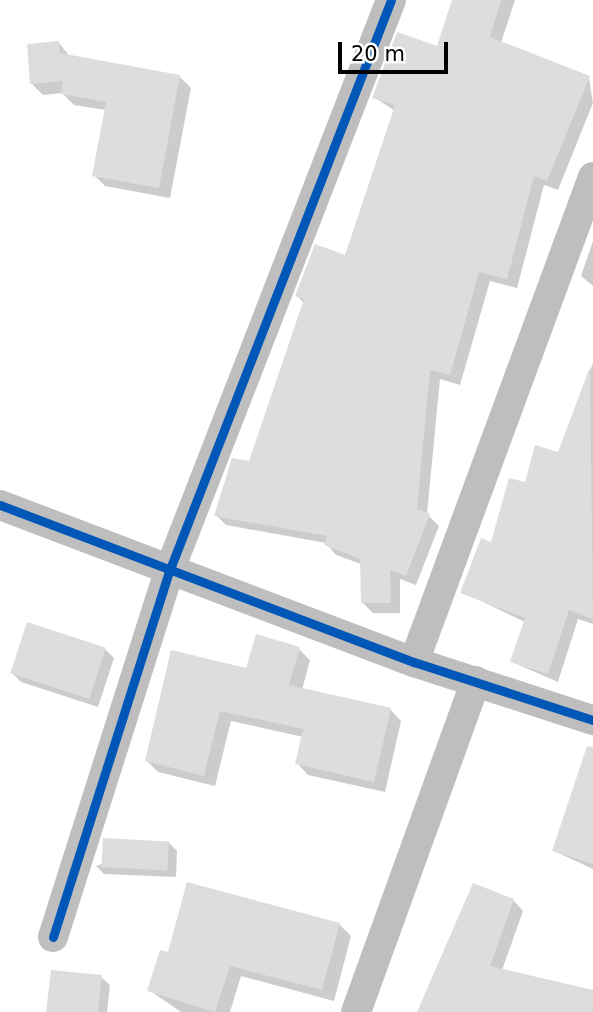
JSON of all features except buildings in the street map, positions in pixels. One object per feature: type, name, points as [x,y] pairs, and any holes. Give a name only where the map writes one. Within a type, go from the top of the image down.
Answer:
[{"type":"street","points":[[53,937],[170,569],[391,0]]},
{"type":"street","points":[[414,662],[593,177]]},
{"type":"street","points":[[0,505],[414,662],[593,720]]},
{"type":"street","points":[[356,1012],[476,681]]},
{"type":"cycle path","points":[[53,937],[170,569],[391,0]]},
{"type":"cycle path","points":[[0,505],[414,662],[593,720]]}]
